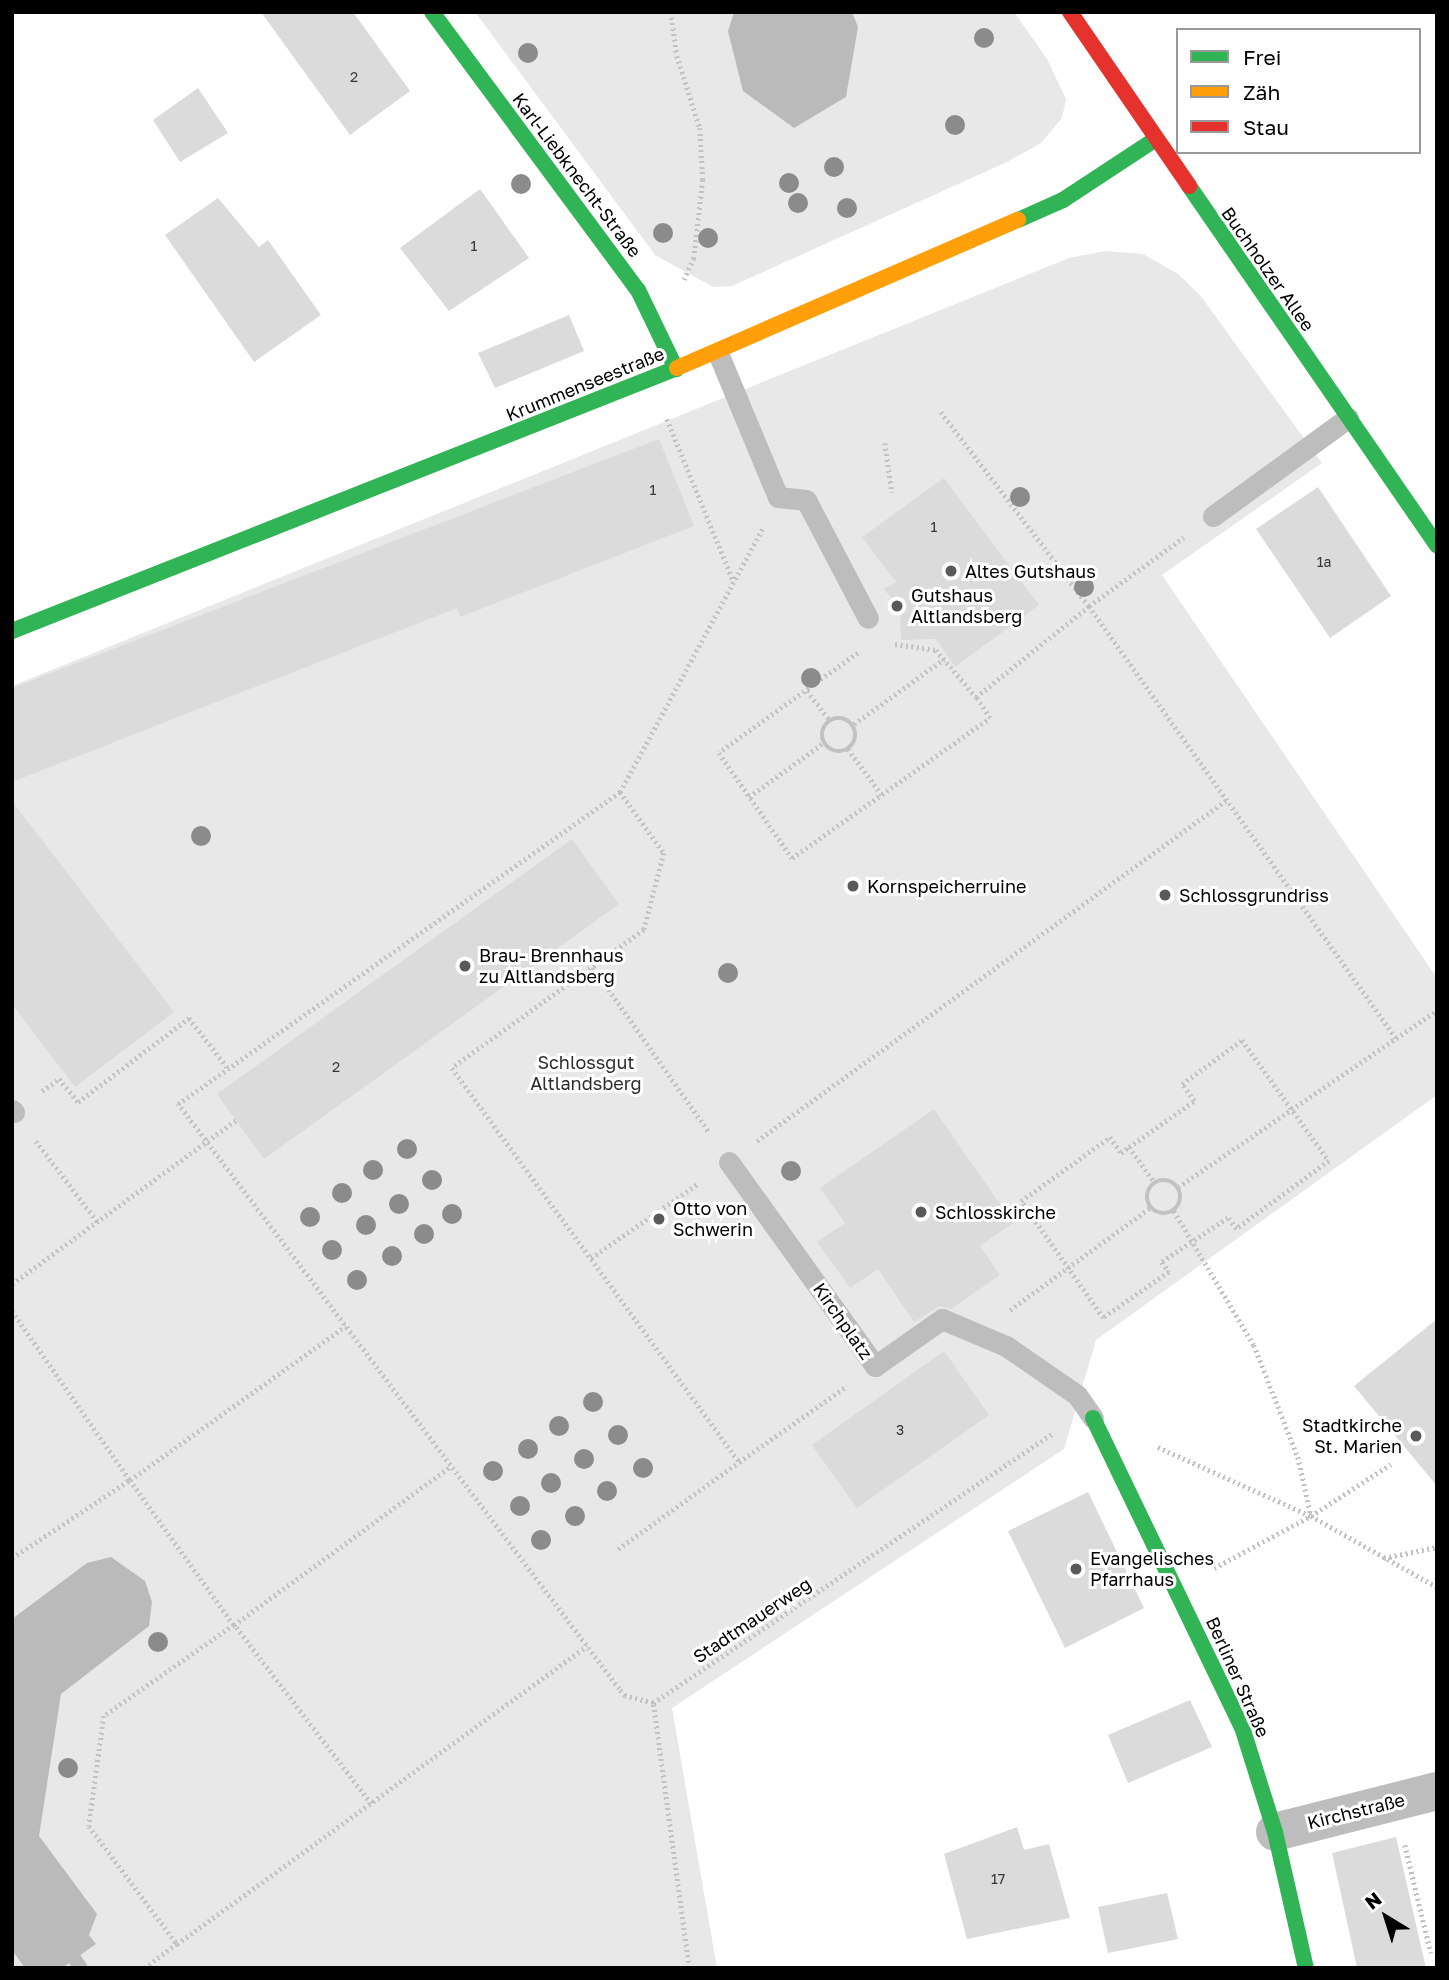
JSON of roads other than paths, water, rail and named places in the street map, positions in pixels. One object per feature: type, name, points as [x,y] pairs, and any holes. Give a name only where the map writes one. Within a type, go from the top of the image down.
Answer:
[{"type":"main road","name":"Karl-Liebknecht-Straße","points":[[432,12],[639,290],[676,369]]},
{"type":"main road","name":"Buchholzer Allee","points":[[1070,12],[1437,546]]},
{"type":"main road","name":"Krummenseestraße","points":[[12,631],[718,353],[1063,200],[1156,139]]},
{"type":"main road","name":"Berliner Straße","points":[[1090,1414],[1242,1727],[1276,1832],[1306,1968]]},
{"type":"street","name":"Kirchstraße","points":[[1276,1832],[1437,1791]]},
{"type":"lane","points":[[718,353],[778,497],[806,500],[868,618]]},
{"type":"lane","points":[[1213,516],[1348,418]]},
{"type":"lane","name":"Kirchplatz","points":[[729,1161],[875,1366],[942,1319],[1006,1346],[1077,1395],[1090,1414]]},
{"type":"waterway","points":[[64,1944],[81,1968]]},
{"type":"place","name":"Altes Gutshaus","points":[[951,571]]},
{"type":"place","name":"Gutshaus Altlandsberg","points":[[897,606]]},
{"type":"place","name":"Kornspeicherruine","points":[[853,886]]},
{"type":"place","name":"Schlossgrundriss","points":[[1165,895]]},
{"type":"place","name":"Brau- Brennhaus zu Altlandsberg","points":[[465,966]]},
{"type":"place","name":"Schlosskirche","points":[[921,1212]]},
{"type":"place","name":"Otto von Schwerin","points":[[659,1219]]},
{"type":"place","name":"Stadtkirche St. Marien","points":[[1416,1436]]},
{"type":"place","name":"Evangelisches Pfarrhaus","points":[[1076,1569]]},
{"type":"park label","name":"Schlossgut Altlandsberg","points":[[586,1073]]}]
